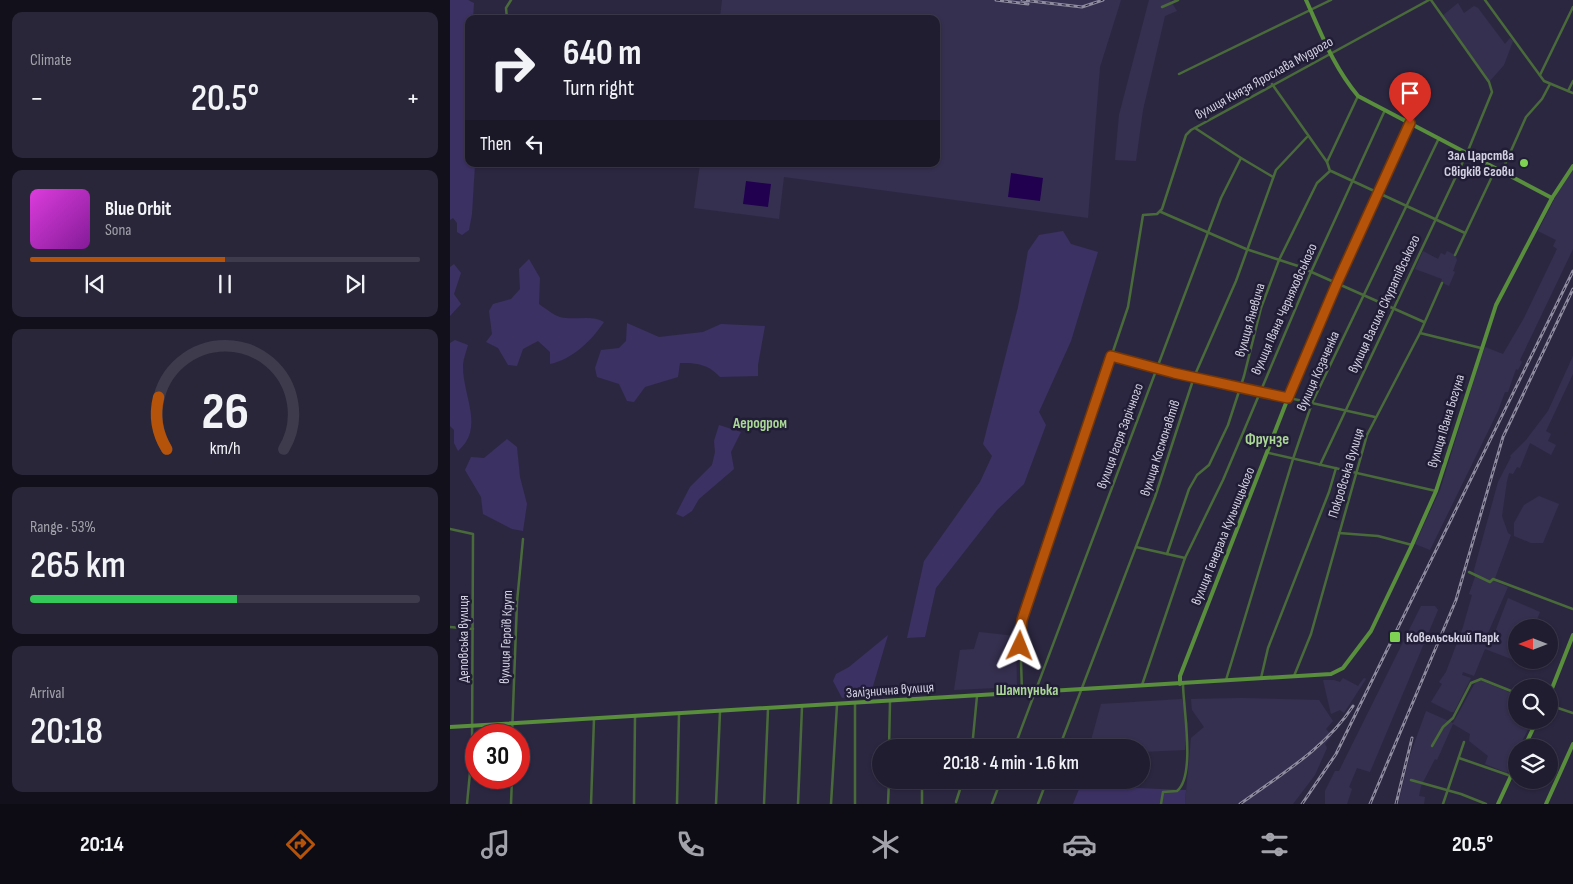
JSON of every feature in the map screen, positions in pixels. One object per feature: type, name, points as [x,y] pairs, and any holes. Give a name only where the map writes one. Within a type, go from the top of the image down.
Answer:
[{"type":"street","points":[[507,15],[506,8],[511,0]]},
{"type":"street","points":[[1162,7],[1178,0]]},
{"type":"street","points":[[1306,0],[1329,54],[1358,96],[1468,152],[1552,198]]},
{"type":"street","points":[[1179,74],[1331,0]]},
{"type":"street","name":"вулиця Князя Ярослава Мудрого","points":[[1161,212],[1184,140],[1195,128],[1272,84],[1430,0]]},
{"type":"street","name":"вулиця Василя Скуратівського","points":[[1320,465],[1468,152],[1492,92],[1492,87],[1430,0]]},
{"type":"street","points":[[1485,0],[1544,81],[1573,93]]},
{"type":"street","points":[[1540,75],[1573,7]]},
{"type":"street","points":[[1568,91],[1573,80]]},
{"type":"street","points":[[1272,84],[1307,137],[1327,162],[1330,171],[1466,234]]},
{"type":"street","points":[[1502,171],[1526,117],[1542,99],[1550,84]]},
{"type":"street","points":[[1327,162],[1358,96]]},
{"type":"street","name":"вулиця Івана Черняховського","points":[[1141,686],[1185,558],[1223,480],[1311,272],[1385,110]]},
{"type":"street","name":"вулиця Генерала Кульчицького","points":[[1181,684],[1180,676],[1269,453],[1288,398],[1337,283],[1410,123]]},
{"type":"street","points":[[1195,128],[1273,176]]},
{"type":"street","name":"вулиця Космонавтів","points":[[1063,739],[1155,497],[1194,378],[1222,315],[1273,176],[1279,164],[1307,137]]},
{"type":"street","name":"вулиця Козаченка","points":[[1226,682],[1293,459],[1312,403],[1408,207],[1439,138]]},
{"type":"street","name":"вулиця Ігоря Зарічного","points":[[1017,739],[1221,198],[1242,158]]},
{"type":"street","name":"вулиця Івана Богуна","points":[[1331,674],[1343,668],[1371,631],[1412,546],[1436,491],[1481,348],[1497,304],[1552,198],[1573,166]]},
{"type":"street","points":[[1455,255],[1496,168]]},
{"type":"street","name":"вулиця Яневича","points":[[1167,554],[1188,489],[1197,475],[1209,465],[1215,455],[1241,388],[1259,315],[1280,260],[1317,183],[1330,171]]},
{"type":"street","points":[[1022,692],[1020,630],[1022,620],[1132,294],[1143,216],[1152,216],[1161,212],[1246,249],[1311,272],[1424,322]]},
{"type":"street","name":"Покровська вулиця","points":[[1293,678],[1311,634],[1366,435],[1420,333],[1442,283]]},
{"type":"street","points":[[1420,333],[1481,348]]},
{"type":"street","points":[[1111,356],[1194,378],[1375,417]]},
{"type":"street","points":[[1269,453],[1436,491]]},
{"type":"street","points":[[1261,680],[1260,674],[1268,648],[1330,492],[1336,468]]},
{"type":"street","name":"Деповська вулиця","points":[[450,530],[473,534],[472,724]]},
{"type":"street","points":[[1339,534],[1378,536],[1412,546]]},
{"type":"street","name":"вулиця Героїв Крут","points":[[513,724],[517,602],[523,539]]},
{"type":"street","points":[[1136,546],[1185,558]]},
{"type":"street","points":[[1468,572],[1490,582],[1493,579],[1573,609]]},
{"type":"street","points":[[450,628],[473,629]]},
{"type":"street","points":[[1556,679],[1573,635]]},
{"type":"street","name":"Залізнична вулиця","points":[[513,724],[890,702],[1082,688],[1261,680],[1331,674]]},
{"type":"street","points":[[1432,746],[1443,727],[1453,718],[1471,683],[1481,679],[1508,689]]},
{"type":"street","points":[[1161,804],[1163,792],[1177,791],[1184,778],[1188,724],[1181,684]]},
{"type":"street","points":[[973,739],[977,696]]},
{"type":"street","points":[[889,739],[890,702]]},
{"type":"street","points":[[855,704],[855,804]]},
{"type":"street","points":[[831,804],[838,705]]},
{"type":"street","points":[[798,804],[802,707]]},
{"type":"street","points":[[1558,708],[1573,714]]},
{"type":"street","points":[[764,804],[768,709]]},
{"type":"street","points":[[716,804],[720,712]]},
{"type":"street","points":[[676,804],[679,714]]},
{"type":"street","points":[[634,804],[635,717]]},
{"type":"street","points":[[591,804],[594,719]]},
{"type":"street","name":"Залізнична вулиця","points":[[450,727],[465,726]]},
{"type":"street","points":[[1443,804],[1464,742]]},
{"type":"street","points":[[1546,804],[1573,744]]},
{"type":"street","points":[[1459,758],[1508,775]]},
{"type":"street","points":[[1411,780],[1448,790],[1486,804]]},
{"type":"street","points":[[1498,804],[1508,782]]},
{"type":"street","name":"Деповська вулиця","points":[[467,804],[468,789]]},
{"type":"street","points":[[511,804],[512,789]]},
{"type":"street","points":[[888,804],[889,789]]},
{"type":"street","points":[[922,789],[922,804]]},
{"type":"street","points":[[956,802],[960,789]]},
{"type":"street","points":[[992,804],[998,789]]},
{"type":"street","points":[[1038,804],[1044,789]]},
{"type":"shaded area","points":[[450,0],[468,0],[474,3],[473,15],[465,15],[465,167],[475,167],[472,214],[469,230],[462,235],[457,232],[457,223],[453,218],[450,220]]},
{"type":"shaded area","points":[[722,0],[1121,0],[1100,67],[1088,218],[784,177],[779,219],[694,208],[700,167],[940,167],[940,15],[720,15]]},
{"type":"shaded area","points":[[1149,0],[1170,0],[1177,11],[1165,16],[1143,110],[1136,161],[1115,160],[1119,115]]},
{"type":"shaded area","points":[[1458,3],[1464,13],[1474,6],[1478,8],[1505,44],[1510,38],[1513,41],[1504,65],[1489,82],[1442,16]]},
{"type":"shaded area","points":[[1573,170],[1573,249],[1520,360],[1522,362],[1518,370],[1516,369],[1508,392],[1505,392],[1498,411],[1430,550],[1415,544],[1440,490],[1485,347],[1503,354],[1524,318],[1557,249],[1553,246],[1556,240],[1538,231],[1557,194]]},
{"type":"shaded area","points":[[1011,173],[1043,178],[1040,201],[1008,197]]},
{"type":"shaded area","points":[[746,181],[771,184],[768,207],[743,204]]},
{"type":"shaded area","points":[[1063,231],[1071,244],[1098,252],[1071,341],[1039,412],[1046,425],[1024,484],[997,510],[936,588],[925,637],[907,638],[924,561],[980,482],[992,456],[983,444],[1018,307],[1028,251],[1039,235]]},
{"type":"shaded area","points":[[1423,251],[1438,259],[1441,253],[1445,255],[1447,251],[1455,255],[1457,260],[1453,271],[1455,272],[1449,286],[1441,282],[1442,279],[1415,269]]},
{"type":"shaded area","points":[[529,259],[540,278],[539,304],[560,317],[594,318],[604,322],[581,348],[558,362],[550,364],[550,352],[538,341],[523,349],[517,366],[508,365],[498,348],[486,342],[492,334],[489,311],[493,304],[511,299],[520,289],[519,269]]},
{"type":"shaded area","points":[[454,264],[461,273],[454,294],[461,304],[450,316],[450,267]]},
{"type":"shaded area","points":[[627,323],[659,337],[703,332],[721,324],[765,326],[758,365],[758,376],[720,377],[711,369],[702,365],[680,363],[678,377],[645,387],[634,402],[627,401],[619,384],[597,377],[595,368],[601,350],[619,348],[626,341]]},
{"type":"shaded area","points":[[455,340],[468,345],[463,367],[471,412],[470,432],[466,442],[458,451],[454,443],[454,430],[450,426],[450,343]]},
{"type":"shaded area","points":[[1573,356],[1573,374],[1546,431],[1551,434],[1548,441],[1556,445],[1551,455],[1530,443],[1520,468],[1517,467],[1513,474],[1509,473],[1502,516],[1508,533],[1511,535],[1494,581],[1508,587],[1488,633],[1494,635],[1508,598],[1540,612],[1537,619],[1508,619],[1508,658],[1485,649],[1474,676],[1463,672],[1462,675],[1471,678],[1454,712],[1451,712],[1431,702],[1442,684],[1439,682],[1446,672],[1463,627],[1472,595],[1469,594],[1475,577],[1474,570],[1498,482],[1510,456],[1526,440],[1548,411]]},
{"type":"shaded area","points":[[719,425],[741,432],[731,452],[734,469],[699,499],[692,511],[683,517],[676,514],[690,487],[712,465],[715,452],[714,441]]},
{"type":"shaded area","points":[[507,439],[517,447],[520,477],[527,504],[523,531],[512,529],[483,514],[481,497],[465,470],[471,457],[484,458]]},
{"type":"shaded area","points":[[1539,496],[1559,504],[1543,543],[1531,543],[1514,536],[1514,523],[1524,505]]},
{"type":"shaded area","points":[[1421,606],[1435,606],[1438,610],[1370,772],[1357,768],[1349,787],[1352,789],[1347,804],[1325,804],[1325,791],[1335,771],[1339,771]]},
{"type":"shaded area","points":[[979,632],[1016,636],[1017,687],[954,690],[960,650],[974,649]]},
{"type":"shaded area","points":[[888,635],[871,693],[842,698],[833,681],[836,674],[849,667]]},
{"type":"shaded area","points":[[1343,678],[1358,686],[1364,678],[1366,679],[1344,713],[1340,710],[1331,714],[1323,680],[1340,682]]},
{"type":"shaded area","points":[[1480,680],[1508,692],[1508,729],[1528,729],[1523,739],[1508,739],[1507,773],[1485,764],[1488,756],[1469,741],[1470,734],[1453,724],[1437,760],[1435,759],[1421,786],[1419,796],[1425,797],[1424,804],[1398,804],[1410,755],[1426,711],[1453,723],[1475,683]]},
{"type":"shaded area","points":[[1182,699],[1188,724],[1185,750],[1150,752],[1150,739],[1091,739],[1101,704]]},
{"type":"shaded area","points":[[1191,699],[1319,700],[1333,721],[1326,729],[1332,736],[1325,744],[1327,748],[1315,775],[1293,804],[1185,804],[1191,738],[1204,727],[1192,710]]},
{"type":"shaded area","points":[[1079,789],[1186,790],[1185,804],[1073,804]]},
{"type":"railway","points":[[996,0],[1028,4]]},
{"type":"railway","points":[[1022,0],[1082,7],[1103,0]]},
{"type":"railway","points":[[1302,804],[1336,754],[1573,271]]},
{"type":"railway","points":[[1370,804],[1456,600],[1503,437],[1573,289]]},
{"type":"railway","points":[[1240,804],[1316,748],[1330,735],[1353,706]]},
{"type":"railway","points":[[1396,804],[1412,738]]},
{"type":"place","name":"Зал Царства Свідків Єгови","points":[[1524,163]]},
{"type":"place","name":"Ковельський Парк","points":[[1395,637]]},
{"type":"district","name":"Аеродром","points":[[760,423]]},
{"type":"district","name":"Фрунзе","points":[[1267,439]]},
{"type":"district","name":"Шампунька","points":[[1027,690]]},
{"type":"route","points":[[1020,646],[1022,620],[1111,356],[1174,373],[1288,398],[1337,283],[1410,123]]}]
